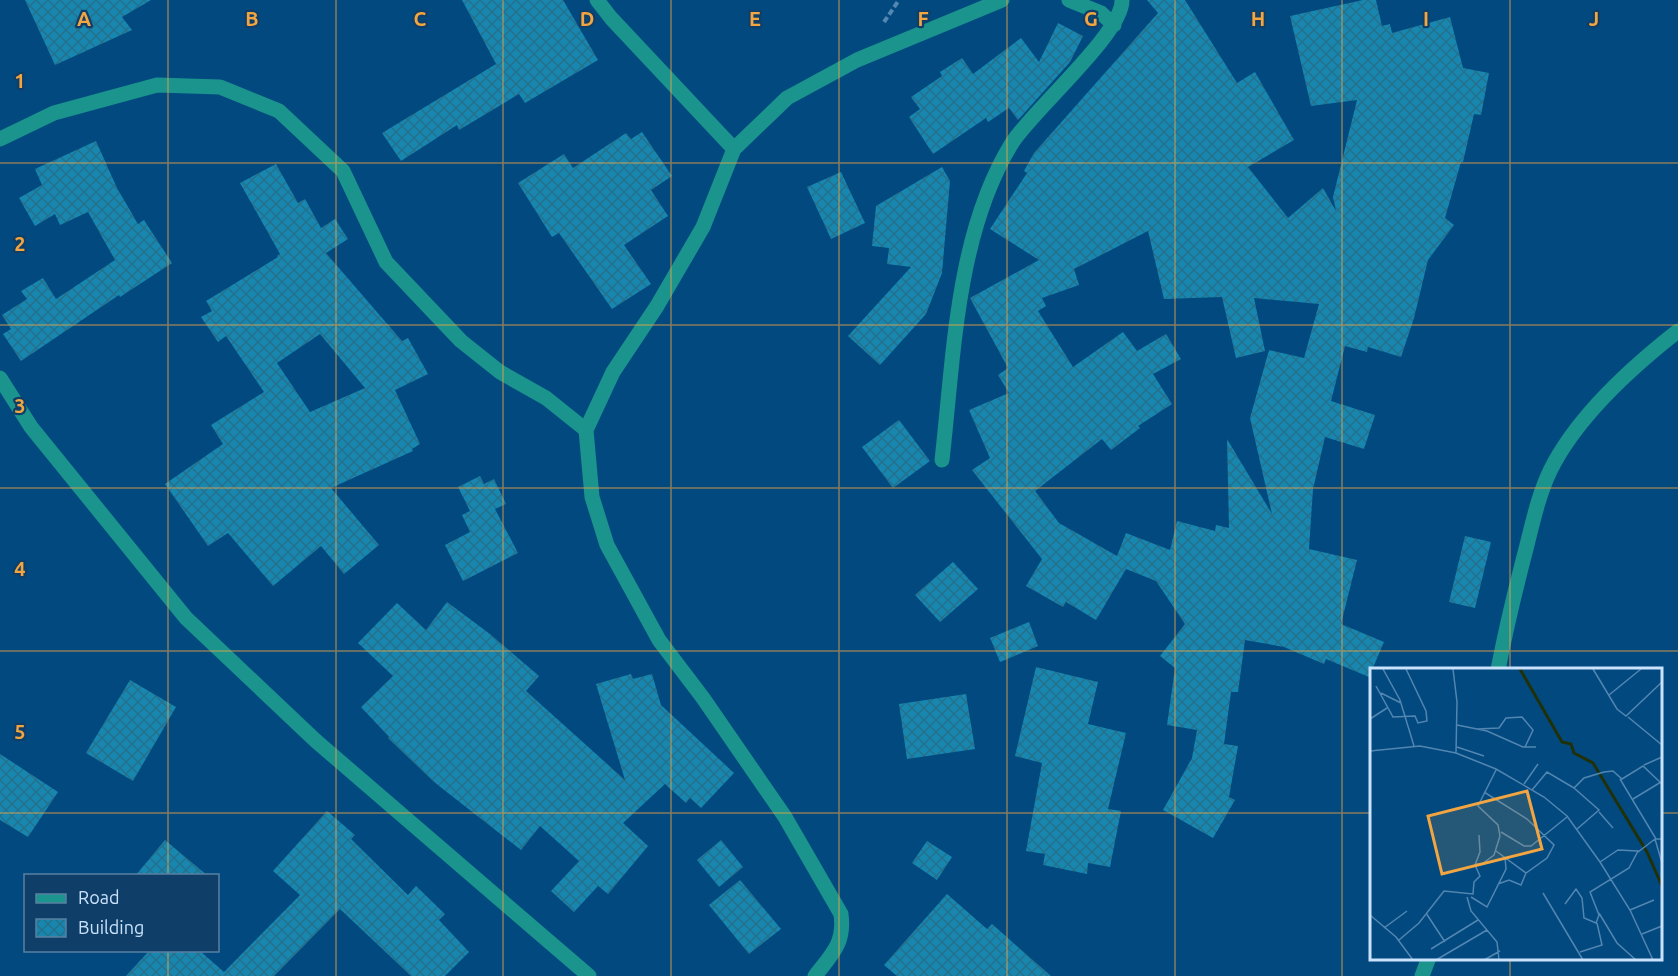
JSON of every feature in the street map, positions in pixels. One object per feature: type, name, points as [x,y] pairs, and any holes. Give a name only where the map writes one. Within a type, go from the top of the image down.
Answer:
[{"type":"street","points":[[597,0],[611,18],[734,149]]},
{"type":"street","points":[[611,18],[614,0]]},
{"type":"street","points":[[815,976],[839,946],[843,928],[841,914],[785,817],[703,698],[659,640],[607,545],[592,498],[586,430],[613,372],[657,306],[703,228],[734,149],[788,98],[857,60],[1002,0]]},
{"type":"street","points":[[1070,0],[1101,13],[1114,25]]},
{"type":"street","points":[[942,460],[960,299],[974,234],[988,190],[1013,141],[1114,25],[1122,0]]},
{"type":"street","points":[[0,139],[54,113],[157,85],[220,87],[279,111],[343,171],[386,262],[461,341],[500,372],[546,398],[586,430]]},
{"type":"street","points":[[1498,668],[1524,556],[1549,472],[1579,426],[1641,360],[1678,331]]},
{"type":"street","points":[[0,378],[31,427],[186,618],[316,741],[589,976]]},
{"type":"street","points":[[1422,976],[1428,961]]},
{"type":"building","points":[[25,0],[151,0],[122,17],[132,30],[55,65]]},
{"type":"building","points":[[462,0],[563,0],[598,60],[525,103],[519,94],[459,130],[457,125],[401,161],[382,133],[496,64]]},
{"type":"building","points":[[1147,0],[1185,0],[1237,83],[1255,72],[1294,140],[1248,167],[1288,218],[1323,188],[1336,211],[1333,197],[1357,100],[1311,106],[1290,16],[1363,0],[1376,0],[1382,26],[1390,24],[1392,33],[1450,17],[1463,68],[1489,73],[1481,115],[1474,114],[1463,162],[1461,162],[1445,218],[1454,225],[1428,260],[1414,318],[1401,357],[1368,347],[1367,352],[1345,346],[1331,401],[1375,415],[1364,449],[1325,437],[1313,489],[1309,549],[1357,560],[1341,624],[1384,642],[1373,668],[1370,668],[1369,677],[1326,659],[1324,664],[1284,647],[1245,640],[1238,692],[1231,692],[1224,744],[1238,746],[1229,797],[1235,800],[1213,838],[1163,810],[1192,758],[1197,730],[1167,725],[1175,668],[1160,656],[1185,624],[1156,581],[1126,569],[1096,620],[1066,602],[1063,607],[1026,586],[1042,559],[972,470],[990,458],[969,410],[1009,393],[998,375],[1008,368],[970,298],[1039,260],[990,229],[1027,173],[1024,171],[1034,153],[1158,13]],"holes":[[[1148,231],[1164,299],[1222,297],[1236,358],[1265,351],[1254,298],[1319,304],[1304,358],[1269,350],[1250,418],[1272,514],[1227,439],[1229,528],[1216,525],[1215,531],[1177,521],[1170,550],[1126,533],[1117,556],[1059,523],[1035,491],[1102,439],[1111,450],[1140,428],[1138,426],[1172,404],[1153,374],[1181,359],[1166,334],[1137,351],[1123,332],[1073,367],[1038,311],[1046,306],[1042,298],[1079,285],[1074,269]]]},
{"type":"building","points":[[1058,23],[1083,36],[1070,62],[1018,120],[1009,108],[988,122],[986,118],[933,154],[909,117],[920,109],[911,97],[942,76],[940,72],[962,58],[973,74],[1021,38],[1039,62]]},
{"type":"building","points":[[642,132],[672,176],[651,190],[668,216],[624,245],[651,284],[612,309],[559,233],[552,237],[518,183],[564,154],[573,168],[626,133],[631,139]]},
{"type":"building","points":[[96,141],[117,188],[138,224],[144,220],[172,263],[120,297],[119,295],[21,361],[3,334],[11,329],[2,315],[27,299],[21,291],[43,278],[56,299],[115,260],[88,212],[60,225],[55,214],[35,226],[19,198],[42,185],[35,169]]},
{"type":"building","points":[[276,164],[298,203],[305,199],[321,228],[335,219],[348,239],[326,253],[402,341],[408,338],[428,374],[395,390],[420,444],[412,449],[413,451],[331,488],[379,545],[344,574],[321,546],[273,586],[228,533],[208,546],[165,484],[223,444],[211,425],[264,392],[226,336],[218,342],[201,317],[212,311],[206,301],[280,254],[240,183]],"holes":[[[320,334],[365,388],[310,412],[277,363]]]},
{"type":"building","points":[[942,167],[950,181],[942,273],[926,314],[880,365],[848,336],[911,267],[887,264],[889,248],[872,246],[876,206]]},
{"type":"building","points":[[841,172],[865,223],[831,239],[807,187]]},
{"type":"building","points":[[899,420],[930,461],[893,488],[862,447]]},
{"type":"building","points":[[480,476],[484,484],[494,479],[506,504],[495,509],[518,553],[463,581],[445,545],[470,532],[462,515],[470,511],[458,487]]},
{"type":"building","points":[[1465,536],[1491,542],[1475,608],[1449,602]]},
{"type":"building","points":[[953,562],[978,589],[940,622],[915,595]]},
{"type":"building","points":[[447,602],[490,634],[539,676],[526,691],[625,780],[596,684],[631,674],[633,679],[652,674],[661,705],[734,773],[701,808],[690,798],[686,803],[665,784],[623,823],[648,846],[608,894],[598,886],[574,912],[551,891],[579,861],[540,826],[521,850],[434,782],[388,738],[361,707],[393,676],[358,643],[397,603],[426,630]]},
{"type":"building","points":[[1029,622],[1038,646],[1000,662],[990,638]]},
{"type":"building","points":[[1036,667],[1098,682],[1088,724],[1126,733],[1108,809],[1121,811],[1110,867],[1088,863],[1087,874],[1043,865],[1045,854],[1026,851],[1042,763],[1015,756]]},
{"type":"building","points":[[130,680],[176,707],[133,781],[86,753]]},
{"type":"building","points":[[966,694],[975,749],[907,759],[899,704]]},
{"type":"building","points":[[0,754],[58,792],[28,837],[0,820]]},
{"type":"building","points":[[327,811],[355,835],[351,839],[408,895],[416,886],[445,914],[439,920],[469,952],[445,976],[411,976],[340,909],[274,976],[126,976],[148,952],[201,952],[224,972],[300,895],[273,871]]},
{"type":"building","points":[[165,840],[206,874],[137,874]]},
{"type":"building","points":[[721,840],[743,867],[719,887],[697,860]]},
{"type":"building","points":[[927,841],[952,857],[937,880],[912,863]]},
{"type":"building","points":[[740,880],[781,929],[749,954],[709,905]]},
{"type":"building","points":[[947,894],[987,929],[992,924],[1051,976],[897,976],[884,965]]}]
